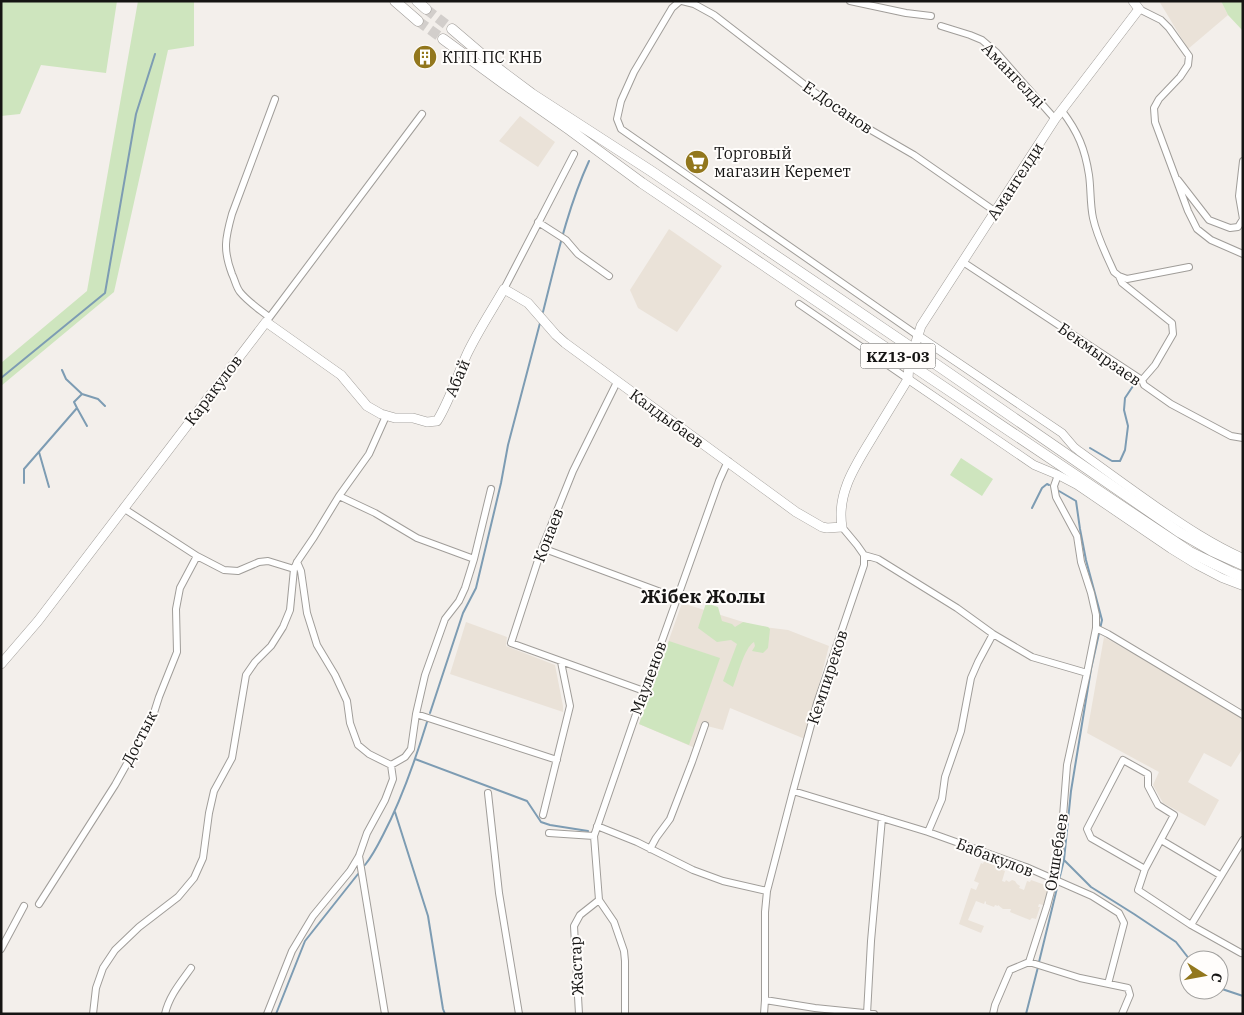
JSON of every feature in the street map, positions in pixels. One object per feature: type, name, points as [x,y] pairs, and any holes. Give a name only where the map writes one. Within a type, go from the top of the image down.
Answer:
[{"type":"highway","points":[[418,1],[426,9]]},
{"type":"highway","points":[[398,4],[418,21]]},
{"type":"highway","name":"KZ13-03","points":[[452,29],[500,70],[642,183],[1190,552],[1243,577]]},
{"type":"highway","name":"KZ13-03","points":[[443,39],[503,84],[651,171],[1179,532],[1243,566]]},
{"type":"highway","points":[[642,183],[651,171]]},
{"type":"main road","name":"Амангелди","points":[[910,364],[921,326],[1056,119],[1136,5]]},
{"type":"main road","name":"Абай","points":[[268,319],[341,375],[368,406],[381,414],[395,418],[413,418],[426,422],[437,421],[451,394],[468,351],[504,289]]},
{"type":"main road","name":"Калдыбаев","points":[[504,289],[528,303],[560,339],[796,512],[827,528],[842,527]]},
{"type":"main road","name":"Каракулов","points":[[1,664],[38,621],[268,319]]},
{"type":"main road","points":[[842,527],[841,504],[847,483],[857,462],[908,379],[910,364]]},
{"type":"street","name":"Е.Досанов","points":[[917,336],[621,129],[617,119],[620,101],[634,72],[672,8],[681,1],[694,4],[714,15],[814,92],[857,122],[914,155],[996,212]]},
{"type":"street","points":[[850,1],[906,13],[931,16]]},
{"type":"street","points":[[1136,5],[1161,20],[1189,56],[1188,65],[1180,77],[1159,99],[1154,108],[1154,122],[1188,211],[1197,228],[1211,240],[1243,254]]},
{"type":"street","name":"Амангелді","points":[[941,26],[982,40],[996,52],[1056,119]]},
{"type":"street","points":[[268,319],[238,290],[228,263],[225,247],[232,214],[275,99]]},
{"type":"street","points":[[1062,111],[1082,144],[1089,174],[1092,216],[1098,236],[1114,272],[1127,279],[1189,267]]},
{"type":"street","name":"Каракулов","points":[[268,319],[422,114]]},
{"type":"street","name":"Абай","points":[[504,289],[574,154]]},
{"type":"street","points":[[1174,175],[1209,220],[1230,228],[1238,227],[1243,219],[1239,196],[1243,161]]},
{"type":"street","points":[[538,222],[566,240],[578,254],[609,276]]},
{"type":"street","name":"Бекмырзаев","points":[[962,262],[1142,380],[1144,384],[1171,404],[1231,436],[1243,438]]},
{"type":"street","points":[[1119,276],[1122,283],[1172,322],[1172,334],[1156,365],[1142,380]]},
{"type":"street","points":[[799,304],[1034,465],[1076,485],[1197,565],[1243,586]]},
{"type":"street","points":[[917,336],[1062,433],[1074,447],[1186,527],[1221,548],[1243,558]]},
{"type":"street","name":"Конаев","points":[[617,382],[573,471],[542,548],[511,644],[644,691]]},
{"type":"street","points":[[94,1014],[96,988],[103,968],[115,950],[139,927],[178,897],[194,878],[203,858],[214,790],[232,758],[246,676],[255,662],[271,646],[283,626],[290,610],[295,565],[339,496],[369,454],[386,416]]},
{"type":"street","name":"Мауленов","points":[[599,900],[594,836],[677,598],[728,461]]},
{"type":"street","name":"Окшебаев","points":[[1029,962],[1054,880],[1060,842],[1067,765],[1096,628],[1096,615],[1081,562],[1077,536],[1056,497],[1054,486],[1058,475]]},
{"type":"street","points":[[391,765],[405,757],[411,748],[416,714],[425,676],[445,619],[462,595],[474,559],[491,489]]},
{"type":"street","points":[[339,496],[375,513],[417,538],[474,559]]},
{"type":"street","points":[[123,508],[198,556],[224,570],[238,571],[259,562],[268,561],[295,565],[301,571],[307,613],[317,644],[347,701],[350,723],[358,744],[369,754],[391,765]]},
{"type":"street","points":[[842,527],[864,555],[878,559],[957,608],[993,634],[1032,657],[1087,673]]},
{"type":"street","points":[[542,548],[677,598]]},
{"type":"street","name":"Кемпиреков","points":[[764,1014],[766,1000],[765,912],[767,891],[817,703],[864,565],[864,555]]},
{"type":"street","name":"Достык","points":[[39,904],[114,785],[152,719],[177,652],[176,609],[180,588],[198,556]]},
{"type":"street","points":[[1096,628],[1243,715]]},
{"type":"street","points":[[928,832],[942,800],[945,777],[961,730],[971,678],[993,634]]},
{"type":"street","points":[[544,815],[570,706],[561,662]]},
{"type":"street","points":[[416,714],[557,760]]},
{"type":"street","points":[[650,848],[670,819],[705,725]]},
{"type":"street","points":[[1146,870],[1091,838],[1087,829],[1123,760],[1148,774],[1148,786],[1158,805],[1174,815],[1138,890],[1191,925],[1241,953]]},
{"type":"street","points":[[267,1014],[292,951],[313,916],[350,871],[359,856],[367,833],[385,800],[393,779],[391,765]]},
{"type":"street","name":"Бабакулов","points":[[793,791],[928,832],[1026,867],[1092,896],[1119,913],[1124,923],[1108,984]]},
{"type":"street","points":[[488,793],[499,893],[519,1014]]},
{"type":"street","points":[[766,1000],[869,1014],[871,941],[882,818]]},
{"type":"street","points":[[597,826],[650,848],[693,870],[722,881],[767,891]]},
{"type":"street","points":[[549,833],[594,836]]},
{"type":"street","points":[[1161,840],[1220,876]]},
{"type":"street","points":[[1191,925],[1243,840]]},
{"type":"street","points":[[359,856],[385,1014]]},
{"type":"street","points":[[599,900],[614,922],[624,951],[625,1014]]},
{"type":"street","name":"Жастар","points":[[579,1014],[574,926],[580,915],[599,900]]},
{"type":"street","points":[[1,948],[24,906]]},
{"type":"street","points":[[993,1014],[1010,970],[1029,962],[1080,978],[1128,988],[1130,995],[1122,1014]]},
{"type":"street","points":[[165,1014],[174,992],[192,968]]},
{"type":"shaded area","points":[[1159,1],[1221,1],[1228,15],[1188,49]]},
{"type":"shaded area","points":[[520,116],[555,142],[538,167],[499,141]]},
{"type":"shaded area","points":[[669,229],[722,266],[677,332],[638,308],[630,290]]},
{"type":"shaded area","points":[[682,603],[756,626],[788,630],[829,646],[805,739],[730,708],[723,730],[703,725],[695,748],[639,724]]},
{"type":"shaded area","points":[[466,622],[507,637],[506,646],[555,665],[563,712],[450,674]]},
{"type":"shaded area","points":[[1104,637],[1243,716],[1243,748],[1231,767],[1204,753],[1188,782],[1219,800],[1205,826],[1163,803],[1153,785],[1159,772],[1087,733]]},
{"type":"shaded area","points":[[984,861],[1003,868],[1002,870],[1005,871],[1002,881],[1015,881],[1020,886],[1019,888],[1024,890],[1027,881],[1030,882],[1031,880],[1049,887],[1047,906],[1039,904],[1038,907],[1040,907],[1036,919],[1032,918],[1030,920],[1010,912],[1011,909],[1003,909],[998,905],[994,907],[986,904],[985,901],[984,904],[976,901],[968,920],[984,926],[981,933],[959,924],[971,888],[976,890],[979,883],[974,881],[981,863],[983,864]]},
{"type":"green space","points":[[1,1],[117,1],[106,73],[41,65],[20,114],[1,116]]},
{"type":"green space","points":[[138,1],[194,1],[194,46],[168,50],[114,292],[1,386],[1,363],[87,291]]},
{"type":"green space","points":[[1221,1],[1243,1],[1243,31],[1228,15]]},
{"type":"green space","points":[[961,458],[993,479],[982,496],[950,475]]},
{"type":"green space","points":[[706,603],[718,607],[722,621],[735,627],[743,622],[770,629],[768,648],[763,653],[752,651],[755,646],[754,642],[750,645],[733,687],[723,681],[737,644],[731,640],[717,642],[698,628]]},
{"type":"green space","points":[[669,641],[720,658],[689,745],[639,724]]},
{"type":"waterway","points":[[1,378],[105,293],[136,114],[155,54]]},
{"type":"waterway","points":[[543,312],[568,216],[589,161]]},
{"type":"waterway","points":[[430,713],[463,613],[476,588],[508,445],[540,323]]},
{"type":"waterway","points":[[24,483],[24,469],[77,408],[74,402],[82,394],[66,379],[62,370]]},
{"type":"waterway","points":[[1090,448],[1112,461],[1120,461],[1125,450],[1128,426],[1124,410],[1125,398],[1135,383]]},
{"type":"waterway","points":[[82,394],[98,399],[105,406]]},
{"type":"waterway","points":[[77,408],[87,426]]},
{"type":"waterway","points":[[39,452],[49,487]]},
{"type":"waterway","points":[[1032,508],[1042,488],[1047,484],[1049,485]]},
{"type":"waterway","points":[[1059,491],[1076,501],[1086,560],[1102,620],[1091,669],[1071,791],[1064,860],[1059,880]]},
{"type":"waterway","points":[[365,865],[396,808],[427,722]]},
{"type":"waterway","points":[[415,759],[527,801],[541,822],[588,831]]},
{"type":"waterway","points":[[395,812],[428,916],[445,1014]]},
{"type":"waterway","points":[[1064,860],[1091,887],[1176,942],[1182,950]]},
{"type":"waterway","points":[[276,1014],[305,941],[358,874]]},
{"type":"waterway","points":[[1039,962],[1058,884]]},
{"type":"waterway","points":[[1026,1014],[1038,967]]},
{"type":"waterway","points":[[1229,991],[1243,996]]},
{"type":"tunnel","points":[[426,9],[452,29]]},
{"type":"tunnel","points":[[418,21],[443,39]]},
{"type":"place","name":"КПП ПС КНБ","points":[[425,57]]},
{"type":"place","name":"Торговый магазин Керемет","points":[[697,162]]},
{"type":"district","name":"Жібек Жолы","points":[[703,596]]}]
